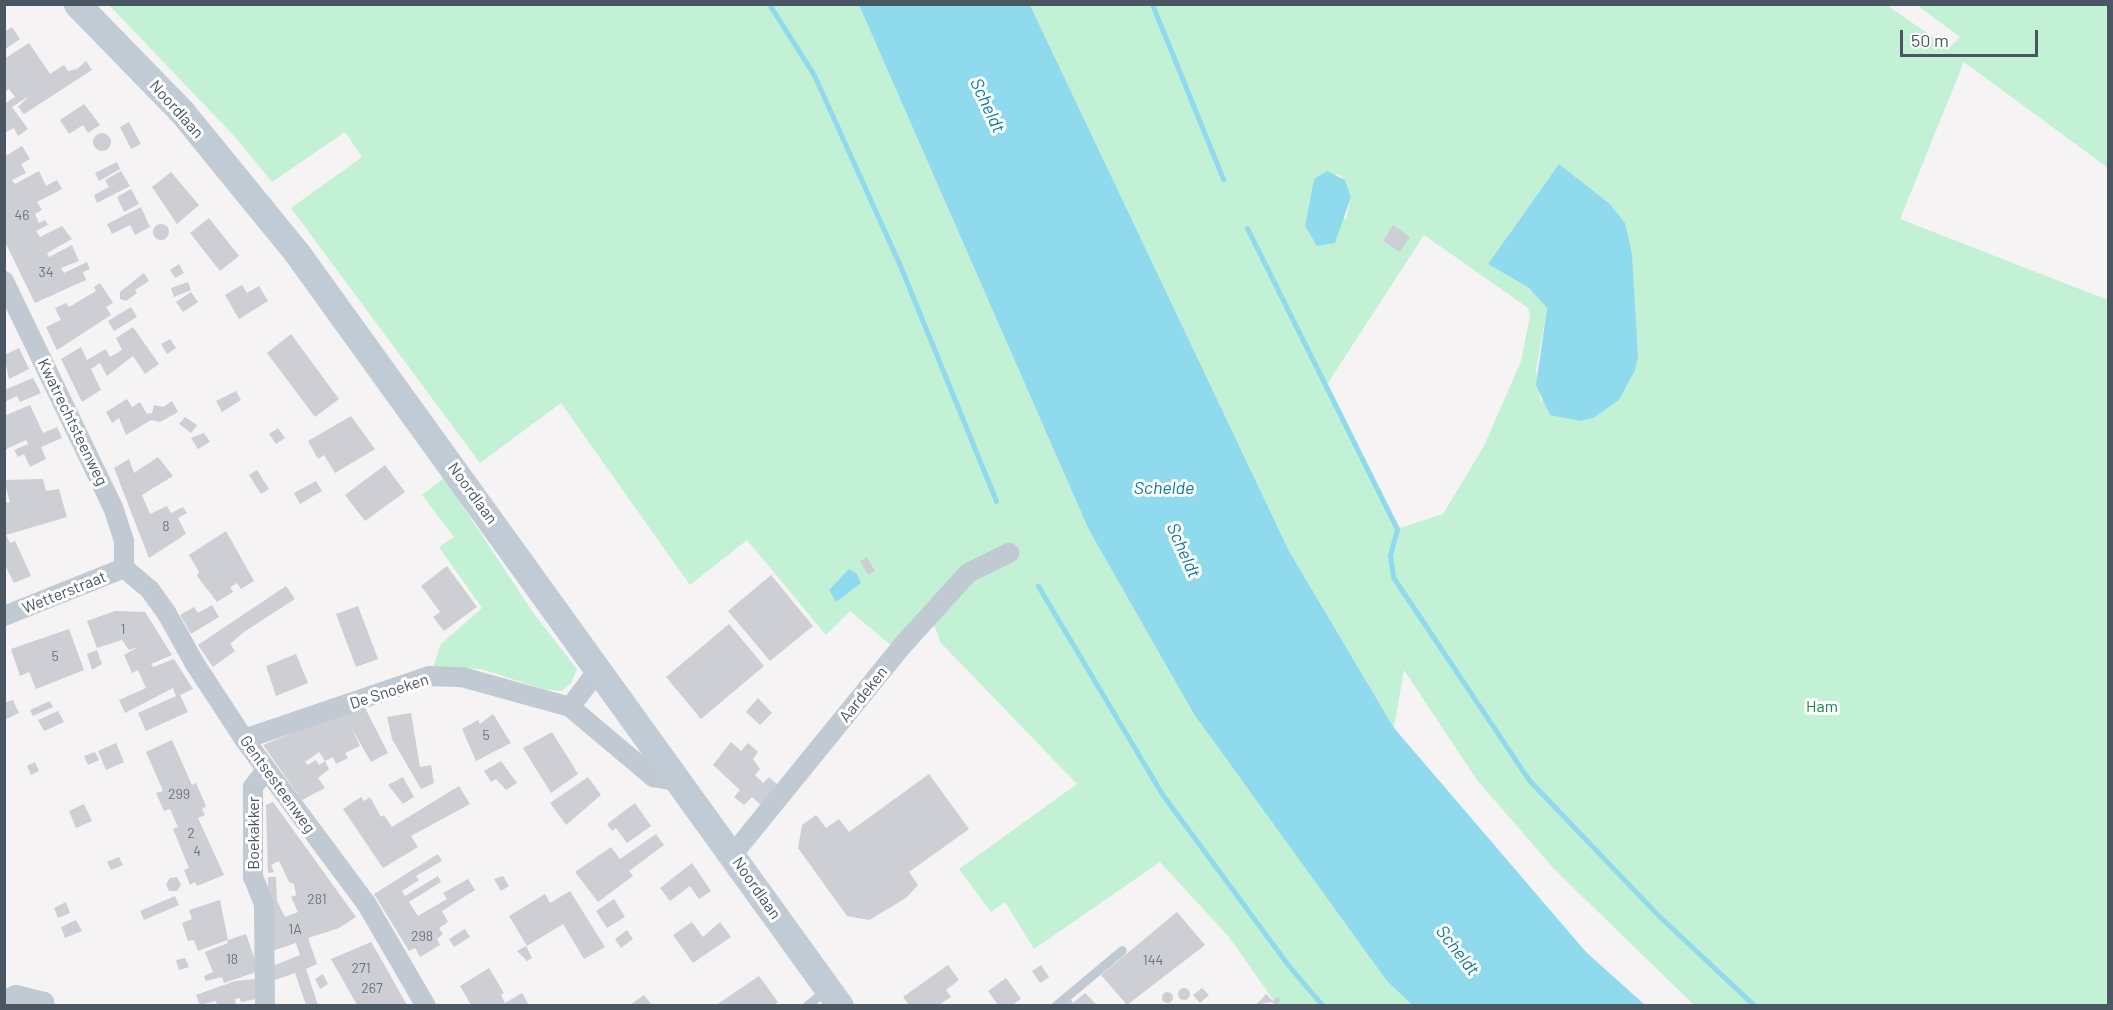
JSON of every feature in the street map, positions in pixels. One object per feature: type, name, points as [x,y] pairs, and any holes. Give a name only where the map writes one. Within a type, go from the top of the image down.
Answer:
[{"type":"street","name":"Noordlaan","points":[[77,4],[182,112],[297,253],[834,997]]},
{"type":"street","name":"Kwatrechtsteenweg","points":[[4,281],[113,507],[124,541],[124,568]]},
{"type":"street","name":"Aardeken","points":[[733,854],[901,646],[968,573],[1009,553]]},
{"type":"street","name":"Wetterstraat","points":[[4,616],[124,568]]},
{"type":"street","name":"Gentsesteenweg","points":[[124,568],[150,590],[166,612],[244,739],[366,903],[426,1005]]},
{"type":"street","points":[[570,707],[599,669]]},
{"type":"street","name":"De Snoeken","points":[[244,739],[429,676],[483,682],[570,707],[653,777],[680,782]]},
{"type":"street","name":"Boekakker","points":[[265,1005],[264,904],[253,877],[253,787],[266,770]]},
{"type":"street","points":[[4,1000],[16,995],[44,1002],[45,1005]]},
{"type":"lane","points":[[1055,1005],[1122,950]]},
{"type":"lane","points":[[806,1005],[834,997]]},
{"type":"green space","name":"Ham","points":[[1885,4],[1949,48],[1960,37],[1917,5],[2108,5],[2108,168],[1964,62],[1900,219],[2108,300],[2108,1005],[1694,1005],[1555,870],[1477,780],[1404,670],[1394,728],[1289,551],[1030,5]],"holes":[[[1559,164],[1610,204],[1625,223],[1541,402],[1536,370],[1547,308],[1529,288],[1488,264]],[[1338,174],[1345,180],[1351,197],[1346,219],[1305,226],[1314,179]],[[1424,235],[1528,308],[1530,316],[1521,361],[1484,446],[1443,514],[1397,529],[1326,386]]]},
{"type":"green space","points":[[109,5],[859,5],[1088,528],[1387,981],[1412,1005],[1277,1005],[1229,937],[1160,862],[1034,949],[1005,902],[991,912],[959,869],[1077,784],[941,643],[934,625],[892,646],[850,611],[826,635],[747,540],[690,585],[561,403],[480,463],[291,208],[362,157],[345,132],[272,182],[237,139]]},
{"type":"green space","points":[[444,478],[534,614],[577,669],[571,683],[562,691],[543,689],[481,669],[433,667],[441,644],[482,608],[439,547],[454,537],[422,495]]},
{"type":"water","name":"Schelde","points":[[859,5],[1030,5],[1289,551],[1394,728],[1586,952],[1645,1005],[1412,1005],[1387,981],[1194,714],[1088,528]]},
{"type":"water","points":[[1559,164],[1610,204],[1625,223],[1632,254],[1638,357],[1635,370],[1619,400],[1593,418],[1581,421],[1550,415],[1536,385],[1547,308],[1529,288],[1488,264]]},
{"type":"water","points":[[1327,171],[1345,180],[1351,197],[1335,243],[1317,246],[1305,226],[1314,179]]},
{"type":"water","points":[[849,569],[857,574],[861,583],[836,602],[829,590]]},
{"type":"building","points":[[12,27],[20,39],[4,50],[4,32]]},
{"type":"building","points":[[29,43],[50,74],[64,65],[68,71],[77,69],[86,61],[92,70],[24,114],[18,107],[29,96],[12,107],[28,129],[18,136],[14,128],[4,133],[4,104],[15,97],[9,89],[4,92],[4,59]]},
{"type":"building","points":[[84,104],[100,125],[88,133],[83,125],[69,134],[60,120]]},
{"type":"building","points":[[129,122],[141,144],[131,149],[120,127]]},
{"type":"building","points":[[98,133],[106,133],[111,138],[109,149],[98,151],[93,146],[93,138]]},
{"type":"building","points":[[22,146],[30,159],[21,164],[26,173],[12,180],[15,184],[39,171],[46,186],[57,180],[62,189],[37,202],[42,210],[35,214],[39,223],[45,220],[48,225],[36,231],[40,237],[62,226],[72,239],[47,253],[49,257],[72,245],[79,261],[61,268],[64,273],[87,262],[90,269],[83,272],[86,280],[35,303],[4,240],[4,157]]},
{"type":"building","points":[[117,162],[120,169],[99,181],[95,173]]},
{"type":"building","points":[[121,171],[130,186],[97,203],[94,195],[109,187],[105,180]]},
{"type":"building","points":[[171,172],[199,205],[177,224],[152,187]]},
{"type":"building","points":[[131,189],[139,204],[124,212],[117,197]]},
{"type":"building","points":[[141,207],[150,227],[135,235],[130,225],[112,234],[107,224]]},
{"type":"building","points":[[209,218],[239,256],[220,271],[190,233]]},
{"type":"building","points":[[158,224],[164,224],[169,232],[167,238],[158,240],[153,235],[153,229]]},
{"type":"building","points":[[1393,225],[1410,237],[1400,252],[1383,241]]},
{"type":"building","points":[[179,264],[184,273],[175,278],[170,270]]},
{"type":"building","points":[[144,273],[149,281],[135,290],[137,293],[126,301],[120,299],[120,292]]},
{"type":"building","points":[[188,282],[191,290],[174,297],[171,288]]},
{"type":"building","points":[[100,283],[113,303],[106,307],[111,315],[57,350],[46,327],[61,320],[55,308],[66,303],[69,307],[96,291],[94,287]]},
{"type":"building","points":[[242,285],[247,293],[259,286],[268,301],[239,319],[225,295]]},
{"type":"building","points":[[191,292],[198,302],[183,312],[176,302]]},
{"type":"building","points":[[131,307],[137,317],[114,331],[108,321]]},
{"type":"building","points":[[133,327],[159,364],[145,374],[133,356],[107,376],[100,363],[91,369],[101,390],[82,402],[61,359],[81,347],[87,360],[106,349],[110,357],[122,350],[116,338]]},
{"type":"building","points":[[291,334],[339,399],[315,417],[267,353]]},
{"type":"building","points":[[170,339],[176,348],[167,354],[161,344]]},
{"type":"building","points":[[19,348],[29,369],[9,379],[4,355]]},
{"type":"building","points":[[33,378],[41,393],[20,402],[17,396],[4,402],[4,390]]},
{"type":"building","points":[[236,391],[241,400],[222,412],[216,401]]},
{"type":"building","points":[[127,399],[132,407],[140,402],[147,414],[152,413],[154,405],[163,407],[172,401],[178,412],[160,422],[151,420],[126,435],[119,418],[112,423],[106,412]]},
{"type":"building","points":[[30,405],[43,433],[57,427],[62,438],[41,447],[46,459],[30,467],[24,454],[18,457],[14,450],[28,444],[26,440],[4,450],[4,416]]},
{"type":"building","points":[[351,416],[375,449],[335,473],[324,455],[318,459],[308,441]]},
{"type":"building","points":[[185,417],[197,425],[191,433],[179,424]]},
{"type":"building","points":[[278,428],[285,438],[276,444],[269,434]]},
{"type":"building","points":[[204,433],[210,442],[198,449],[191,438]]},
{"type":"building","points":[[158,457],[173,476],[142,495],[150,514],[167,506],[171,513],[183,507],[187,513],[178,518],[186,534],[149,558],[114,468],[129,459],[134,473]]},
{"type":"building","points":[[385,465],[405,492],[365,521],[345,495]]},
{"type":"building","points":[[257,470],[269,489],[261,494],[249,475]]},
{"type":"building","points":[[43,479],[46,491],[59,489],[67,517],[6,535],[10,543],[15,541],[31,576],[14,583],[4,563],[4,503],[10,502],[4,480]]},
{"type":"building","points":[[316,481],[322,491],[300,504],[294,493]]},
{"type":"building","points":[[226,531],[254,581],[241,589],[237,583],[230,587],[233,592],[217,602],[197,576],[199,572],[189,555]]},
{"type":"building","points":[[867,557],[875,571],[868,575],[860,561]]},
{"type":"building","points":[[447,566],[477,607],[444,631],[433,617],[440,612],[421,586]]},
{"type":"building","points":[[771,575],[813,626],[770,661],[728,611]]},
{"type":"building","points":[[286,586],[295,599],[244,632],[230,644],[235,651],[213,667],[198,645]]},
{"type":"building","points":[[212,605],[219,617],[191,634],[180,615],[194,607],[198,613]]},
{"type":"building","points":[[358,606],[378,659],[356,667],[336,614]]},
{"type":"building","points":[[115,611],[145,612],[172,655],[151,664],[153,667],[174,659],[193,689],[180,695],[188,712],[146,731],[138,713],[176,696],[173,688],[125,713],[119,700],[146,688],[138,670],[132,673],[124,655],[138,647],[129,650],[122,640],[97,648],[87,621]]},
{"type":"building","points":[[729,624],[764,666],[701,719],[666,677]]},
{"type":"building","points":[[69,629],[84,670],[36,689],[29,672],[20,676],[11,649]]},
{"type":"building","points":[[97,650],[102,664],[92,670],[87,654]]},
{"type":"building","points":[[296,654],[308,683],[276,696],[266,666]]},
{"type":"building","points":[[758,698],[772,713],[760,725],[746,712]]},
{"type":"building","points":[[13,700],[19,713],[4,720],[4,703]]},
{"type":"building","points":[[50,701],[53,707],[33,716],[30,710]]},
{"type":"building","points":[[363,704],[388,753],[371,762],[352,729],[360,746],[345,753],[348,758],[336,764],[333,757],[325,761],[329,769],[318,778],[325,788],[302,800],[263,745]],"holes":[[[319,752],[325,761],[319,765],[316,760],[308,765],[305,762]]]},
{"type":"building","points":[[58,711],[64,722],[44,731],[38,720]]},
{"type":"building","points":[[411,713],[420,767],[431,765],[434,783],[421,789],[392,739],[387,717]]},
{"type":"building","points":[[493,714],[511,743],[476,761],[462,729],[478,720],[480,724]]},
{"type":"building","points":[[552,732],[578,774],[551,793],[523,748]]},
{"type":"building","points":[[172,740],[192,785],[196,783],[206,806],[202,809],[205,815],[198,818],[224,875],[197,886],[195,882],[190,885],[184,870],[189,868],[173,829],[178,827],[170,809],[164,811],[156,793],[163,791],[146,752]]},
{"type":"building","points":[[731,742],[741,751],[748,743],[758,752],[753,759],[760,769],[755,775],[763,783],[769,777],[779,786],[762,806],[752,797],[744,805],[734,797],[740,790],[713,765]]},
{"type":"building","points":[[116,743],[124,762],[106,770],[98,751]]},
{"type":"building","points":[[95,752],[99,760],[88,765],[84,756]]},
{"type":"building","points":[[501,761],[517,783],[506,790],[496,779],[491,782],[484,771]]},
{"type":"building","points":[[35,762],[39,771],[31,775],[27,766]]},
{"type":"building","points":[[929,774],[969,829],[909,872],[918,885],[906,898],[869,920],[847,916],[798,848],[802,825],[816,815],[826,828],[839,819],[849,832]]},
{"type":"building","points":[[403,777],[414,797],[403,804],[388,785]]},
{"type":"building","points":[[588,777],[601,795],[566,825],[550,803]]},
{"type":"building","points":[[459,786],[470,804],[411,836],[418,847],[383,868],[343,809],[361,797],[364,801],[370,797],[381,817],[384,815],[392,827]]},
{"type":"building","points":[[273,802],[356,917],[339,928],[308,938],[317,964],[306,969],[318,1005],[306,1005],[295,973],[269,982],[270,967],[300,955],[296,943],[269,952],[268,877],[276,877],[277,901],[285,917],[298,912],[291,897],[296,895],[294,884],[289,882],[279,861],[271,865],[274,872],[268,873],[266,805]]},
{"type":"building","points":[[635,803],[651,826],[627,843],[616,828],[612,831],[607,824]]},
{"type":"building","points":[[84,804],[92,821],[76,828],[69,811]]},
{"type":"building","points":[[656,834],[664,845],[629,871],[633,876],[598,902],[575,872],[611,847],[620,859]]},
{"type":"building","points":[[438,854],[442,861],[416,876],[419,880],[402,891],[405,896],[438,876],[441,882],[409,902],[418,916],[447,899],[443,893],[468,879],[475,890],[442,911],[448,922],[439,928],[443,934],[437,939],[440,945],[420,957],[415,948],[409,951],[374,894]]},
{"type":"building","points":[[119,857],[123,865],[111,870],[107,862]]},
{"type":"building","points":[[692,863],[711,891],[699,899],[690,886],[670,901],[660,888]]},
{"type":"building","points":[[503,876],[509,886],[501,891],[494,879]]},
{"type":"building","points":[[177,877],[181,885],[177,891],[169,891],[166,884],[170,878]]},
{"type":"building","points":[[570,891],[605,947],[584,959],[563,924],[527,946],[509,916],[545,894],[550,903]]},
{"type":"building","points":[[175,896],[179,905],[144,920],[140,911]]},
{"type":"building","points":[[614,899],[625,917],[607,928],[596,911]]},
{"type":"building","points":[[220,900],[228,940],[246,934],[259,971],[224,983],[222,977],[206,981],[204,976],[213,972],[205,952],[228,943],[227,940],[198,951],[194,940],[188,941],[182,923],[192,919],[189,910]]},
{"type":"building","points":[[66,902],[70,913],[58,918],[54,908]]},
{"type":"building","points":[[1177,912],[1205,945],[1127,1005],[1101,975]]},
{"type":"building","points":[[76,920],[82,931],[65,938],[61,927]]},
{"type":"building","points":[[692,922],[703,937],[720,922],[731,937],[693,963],[673,935]]},
{"type":"building","points":[[465,929],[470,937],[454,947],[449,939]]},
{"type":"building","points":[[627,930],[633,939],[621,948],[615,939]]},
{"type":"building","points":[[371,942],[407,1005],[357,1005],[331,959]]},
{"type":"building","points":[[526,946],[532,958],[527,961],[517,951]]},
{"type":"building","points":[[185,958],[189,967],[179,970],[176,960]]},
{"type":"building","points":[[948,965],[959,980],[946,990],[951,997],[939,1005],[909,1005],[903,997]]},
{"type":"building","points":[[1041,965],[1049,977],[1040,983],[1032,971]]},
{"type":"building","points":[[489,968],[504,993],[501,995],[505,1003],[522,993],[529,1005],[471,1005],[460,986]]},
{"type":"building","points":[[323,974],[328,984],[320,989],[315,979]]},
{"type":"building","points":[[759,976],[778,1002],[774,1005],[716,1005]]},
{"type":"building","points":[[1006,978],[1021,999],[1012,1005],[998,1005],[988,991]]},
{"type":"building","points":[[257,979],[261,998],[241,1002],[240,998],[235,999],[236,1005],[217,1005],[216,1001],[200,1005],[196,995],[235,981]]},
{"type":"building","points":[[1186,988],[1189,989],[1189,999],[1182,1000],[1179,999],[1178,992],[1179,989]]},
{"type":"building","points":[[1202,988],[1209,995],[1200,1003],[1193,995]]},
{"type":"building","points":[[1167,991],[1173,997],[1167,1003],[1161,997]]},
{"type":"building","points":[[1085,993],[1097,1005],[1063,1005],[1071,999],[1073,1003]]},
{"type":"building","points":[[1266,994],[1273,1001],[1278,997],[1281,1001],[1276,1005],[1271,1002],[1256,1005]]},
{"type":"building","points":[[644,995],[652,1005],[630,1005]]},
{"type":"waterway","points":[[769,4],[814,75],[899,263],[996,501]]},
{"type":"waterway","points":[[1152,4],[1223,179]]},
{"type":"waterway","points":[[1247,228],[1397,529],[1390,555],[1393,577],[1528,779],[1659,916],[1755,1006]]},
{"type":"waterway","points":[[1038,586],[1162,794],[1288,965],[1323,1006]]},
{"type":"water label","name":"Scheldt","points":[[988,105]]},
{"type":"water label","name":"Scheldt","points":[[1184,550]]},
{"type":"water label","name":"Scheldt","points":[[1458,950]]}]
